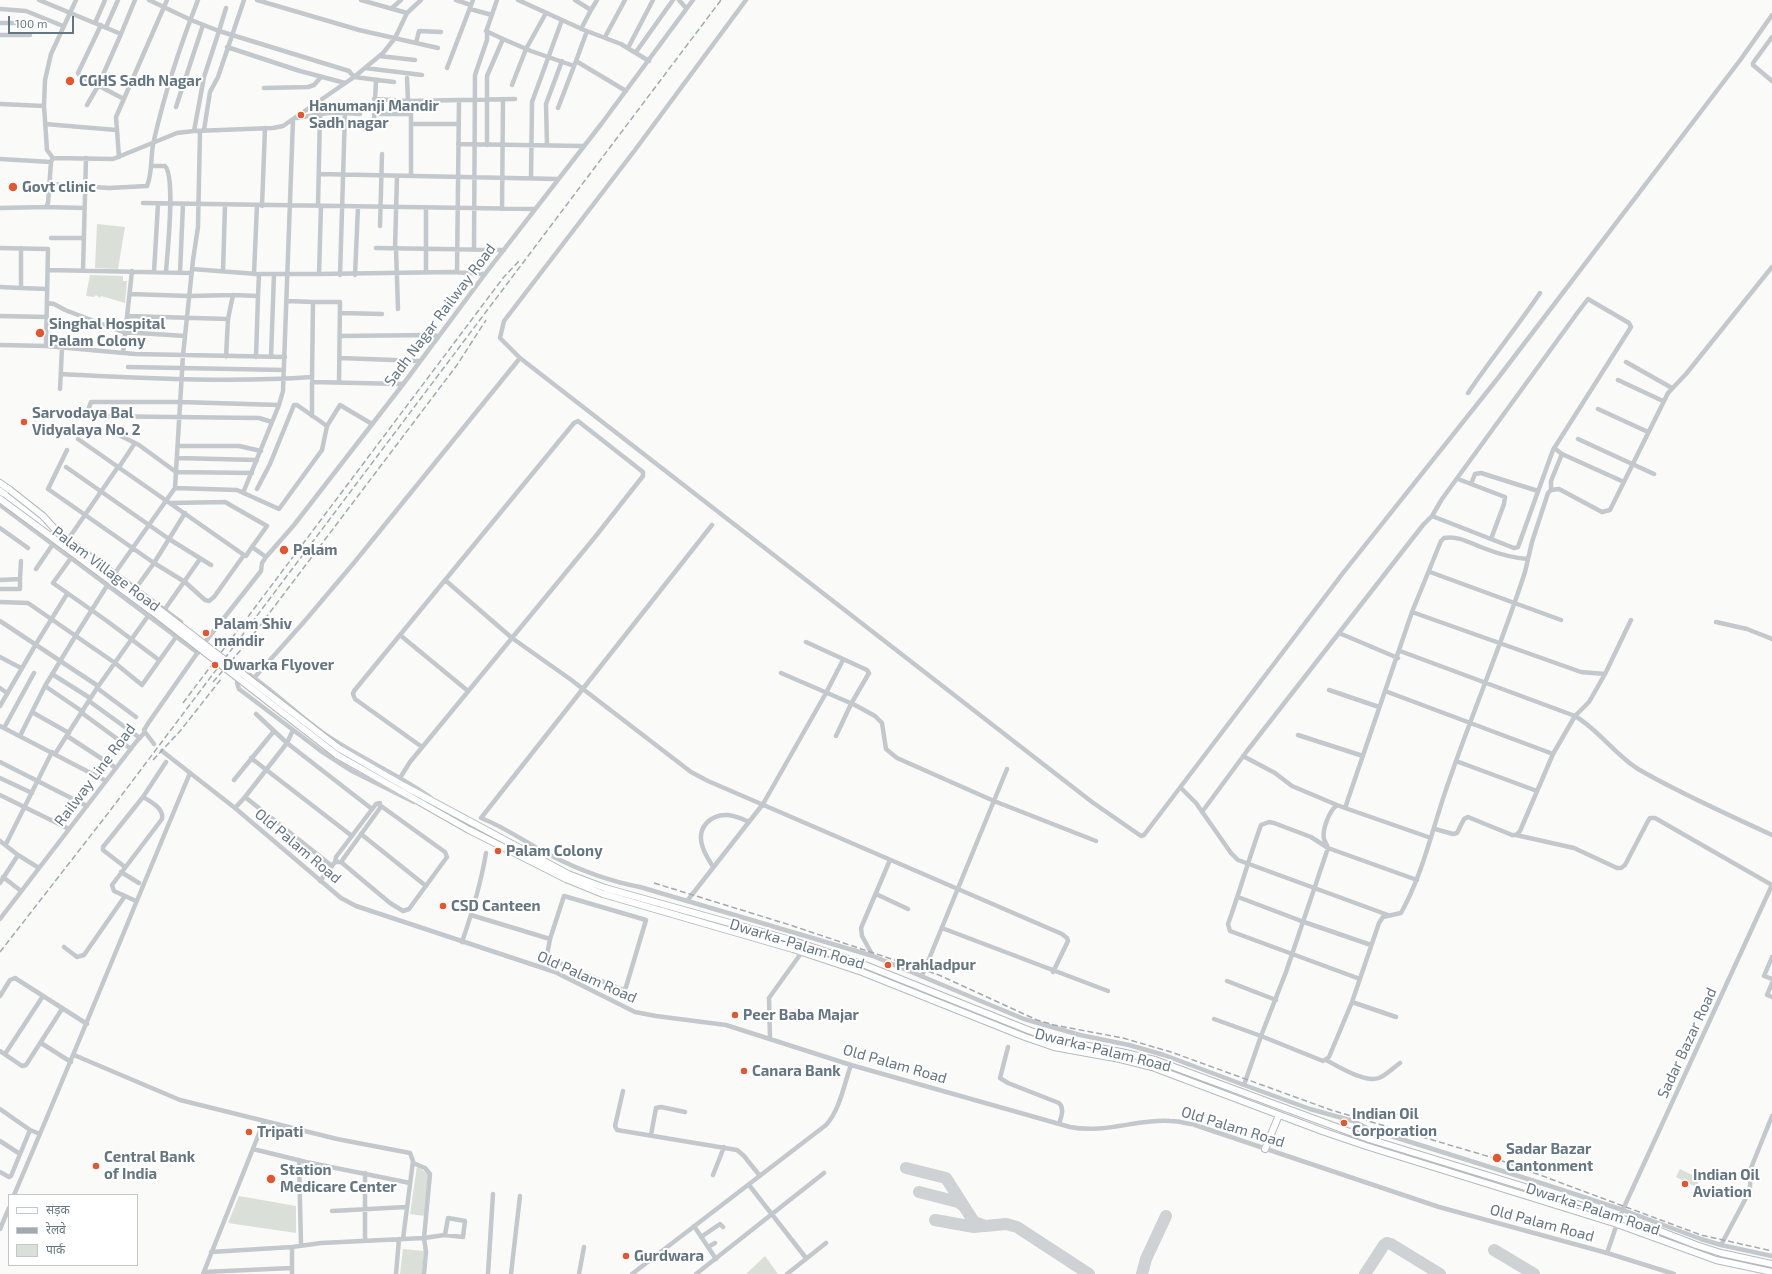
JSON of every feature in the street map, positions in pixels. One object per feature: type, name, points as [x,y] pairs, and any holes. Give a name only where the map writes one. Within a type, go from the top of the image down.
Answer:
[{"type":"main road","points":[[0,483],[43,516],[61,536]]},
{"type":"main road","points":[[0,491],[156,607],[340,749],[424,801],[442,815]]},
{"type":"main road","points":[[0,499],[153,612],[338,755],[424,801],[445,808]]},
{"type":"main road","name":"Dwarka-Palam Road","points":[[445,808],[568,874],[605,888],[794,941],[871,967],[1056,1040],[1155,1060],[1369,1139],[1525,1187],[1618,1221]]},
{"type":"main road","name":"Dwarka-Palam Road","points":[[442,815],[566,879],[603,894],[802,952],[894,984],[1025,1038],[1054,1047],[1120,1059],[1152,1067],[1366,1146],[1721,1253],[1772,1264]]},
{"type":"main road","points":[[1265,1149],[1279,1115]]},
{"type":"main road","points":[[1618,1221],[1716,1260],[1772,1272]]},
{"type":"street","points":[[39,0],[48,2],[121,34]]},
{"type":"street","points":[[46,207],[48,203],[49,184],[54,159],[47,150],[44,106],[45,80],[51,54],[76,0]]},
{"type":"street","points":[[105,0],[98,24],[78,73],[80,76],[124,99]]},
{"type":"street","points":[[106,27],[118,0]]},
{"type":"street","points":[[87,105],[98,86],[135,0]]},
{"type":"street","points":[[149,0],[203,25],[349,71],[354,77],[394,82]]},
{"type":"street","points":[[119,157],[116,117],[167,0]]},
{"type":"street","points":[[49,184],[109,188],[146,187],[149,182],[153,142],[174,65],[198,0]]},
{"type":"street","points":[[20,736],[45,686],[115,573],[168,501],[175,488],[183,355],[198,226],[202,131],[210,92],[218,77],[244,0]]},
{"type":"street","points":[[257,0],[327,22],[438,48]]},
{"type":"street","points":[[361,0],[407,13]]},
{"type":"street","points":[[392,8],[401,0]]},
{"type":"street","points":[[0,159],[109,159],[119,157],[172,134],[194,131],[284,126],[365,68],[394,38],[407,13],[421,0]]},
{"type":"street","points":[[456,0],[471,4],[492,15]]},
{"type":"street","points":[[474,249],[475,72],[487,40],[486,31],[497,0]]},
{"type":"street","points":[[518,0],[581,29],[605,37],[636,52],[649,61]]},
{"type":"street","points":[[575,0],[592,10]]},
{"type":"street","points":[[581,29],[597,0]]},
{"type":"street","points":[[605,37],[625,0]]},
{"type":"street","points":[[628,48],[653,0]]},
{"type":"street","points":[[636,52],[673,0]]},
{"type":"street","points":[[679,0],[686,8]]},
{"type":"street","name":"Sadh Nagar Railway Road","points":[[205,642],[261,571],[262,563],[266,557],[294,525],[403,384],[534,209],[649,61],[692,0]]},
{"type":"street","points":[[746,0],[635,150],[504,321],[500,339],[520,358],[1086,797],[1141,836],[1144,835],[1181,788],[1344,573],[1498,378],[1749,48],[1772,14]]},
{"type":"street","points":[[447,68],[471,4]]},
{"type":"street","points":[[194,131],[204,77],[226,8]]},
{"type":"street","points":[[0,9],[26,11],[63,26]]},
{"type":"street","points":[[512,85],[526,49],[546,13]]},
{"type":"street","points":[[531,178],[532,102],[562,20]]},
{"type":"street","points":[[0,23],[29,23]]},
{"type":"street","points":[[176,107],[203,25]]},
{"type":"street","points":[[416,43],[419,31],[441,32]]},
{"type":"street","points":[[486,31],[526,49],[562,62],[575,63],[626,91]]},
{"type":"street","points":[[558,108],[587,31]]},
{"type":"street","points":[[0,35],[30,36]]},
{"type":"street","points":[[1772,37],[1753,65],[1772,81]]},
{"type":"street","points":[[487,145],[488,72],[503,39]]},
{"type":"street","points":[[227,47],[321,77],[345,83]]},
{"type":"street","points":[[378,56],[415,60]]},
{"type":"street","points":[[547,145],[546,104],[562,62]]},
{"type":"street","points":[[365,68],[422,75]]},
{"type":"street","points":[[264,88],[308,87],[314,85],[321,77]]},
{"type":"street","points":[[407,78],[408,101]]},
{"type":"street","points":[[374,120],[376,80]]},
{"type":"street","points":[[374,99],[408,101],[515,99]]},
{"type":"street","points":[[502,209],[501,178],[503,99]]},
{"type":"street","points":[[457,272],[459,100]]},
{"type":"street","points":[[0,104],[44,106]]},
{"type":"street","points":[[340,275],[345,113]]},
{"type":"street","points":[[374,114],[410,113],[411,176]]},
{"type":"street","points":[[294,119],[320,114],[360,114]]},
{"type":"street","points":[[319,274],[320,114]]},
{"type":"street","points":[[243,493],[283,395],[294,119]]},
{"type":"street","points":[[45,124],[116,130]]},
{"type":"street","points":[[411,124],[459,124]]},
{"type":"street","points":[[256,357],[258,296],[256,274],[265,128]]},
{"type":"street","points":[[458,144],[583,146]]},
{"type":"street","points":[[380,226],[382,154]]},
{"type":"street","points":[[83,270],[86,158]]},
{"type":"street","points":[[151,166],[163,166],[167,168],[169,172],[171,204],[166,272]]},
{"type":"street","points":[[319,174],[558,179]]},
{"type":"street","points":[[397,176],[396,249],[398,309]]},
{"type":"street","points":[[143,203],[260,206],[534,209]]},
{"type":"street","points":[[154,272],[158,204]]},
{"type":"street","points":[[180,273],[183,204]]},
{"type":"street","points":[[223,271],[226,204]]},
{"type":"street","points":[[355,275],[358,207]]},
{"type":"street","points":[[0,208],[84,208]]},
{"type":"street","points":[[426,208],[426,272]]},
{"type":"street","points":[[51,238],[84,238]]},
{"type":"street","points":[[0,248],[48,249],[46,346]]},
{"type":"street","points":[[20,288],[21,248]]},
{"type":"street","points":[[376,248],[504,250]]},
{"type":"street","points":[[1551,490],[1559,490],[1602,512],[1610,510],[1648,432],[1672,388],[1686,374],[1772,267]]},
{"type":"street","points":[[48,270],[180,273],[192,271],[223,271],[256,274],[340,275],[426,272],[485,274]]},
{"type":"street","points":[[123,353],[132,271]]},
{"type":"street","points":[[271,357],[274,274]]},
{"type":"street","points":[[0,288],[47,289]]},
{"type":"street","points":[[1468,393],[1486,365],[1518,326],[1540,293]]},
{"type":"street","points":[[130,294],[189,296],[233,294],[258,296]]},
{"type":"street","points":[[226,356],[228,319],[233,294]]},
{"type":"street","points":[[1202,812],[1243,756],[1423,525],[1432,516],[1588,299],[1629,323],[1630,327],[1549,458],[1518,547],[1514,548],[1432,516]]},
{"type":"street","points":[[286,301],[339,302],[339,383]]},
{"type":"street","points":[[312,416],[313,302]]},
{"type":"street","points":[[47,303],[54,304],[65,310],[125,332],[185,336]]},
{"type":"street","points":[[340,312],[382,314]]},
{"type":"street","points":[[0,316],[47,317]]},
{"type":"street","points":[[127,316],[187,319],[228,319]]},
{"type":"street","points":[[340,336],[389,334],[438,336]]},
{"type":"street","points":[[0,345],[46,346],[123,353],[285,357]]},
{"type":"street","points":[[60,389],[62,348]]},
{"type":"street","points":[[340,358],[420,361]]},
{"type":"street","points":[[254,678],[303,623],[377,535],[520,358]]},
{"type":"street","points":[[1626,362],[1672,388]]},
{"type":"street","points":[[128,367],[284,370]]},
{"type":"street","points":[[61,374],[181,379],[284,379],[339,383],[403,384]]},
{"type":"street","points":[[1618,380],[1664,401]]},
{"type":"street","points":[[272,422],[259,418],[86,416],[90,402],[180,402],[279,405]]},
{"type":"street","points":[[257,489],[270,464],[293,407],[297,405],[327,426]]},
{"type":"street","points":[[175,488],[233,489],[279,509],[322,450],[324,433],[340,405],[372,424]]},
{"type":"street","points":[[1598,409],[1648,432]]},
{"type":"street","points":[[400,778],[410,762],[422,748],[512,638],[643,477],[643,472],[580,422],[576,422],[354,691],[353,694],[355,699],[422,748]]},
{"type":"street","points":[[117,434],[135,443],[176,472],[252,473]]},
{"type":"street","points":[[78,438],[244,555]]},
{"type":"street","points":[[1578,439],[1654,474]]},
{"type":"street","points":[[69,538],[135,443]]},
{"type":"street","points":[[178,446],[239,446],[260,451]]},
{"type":"street","points":[[1554,448],[1562,454],[1624,482]]},
{"type":"street","points":[[67,450],[48,489],[154,563],[184,582],[202,599],[210,601],[219,592],[244,555],[246,556],[267,526],[230,504],[220,501],[168,501]]},
{"type":"street","points":[[1326,1060],[1329,1057],[1352,1002],[1371,945],[1383,917],[1401,913],[1417,880],[1435,829],[1456,761],[1515,603],[1544,502],[1551,490],[1551,481],[1562,454]]},
{"type":"street","points":[[177,458],[257,460]]},
{"type":"street","points":[[66,466],[169,539],[211,565]]},
{"type":"street","points":[[1471,484],[1475,474],[1481,473],[1538,491]]},
{"type":"street","points":[[1458,479],[1505,496],[1504,504],[1491,539]]},
{"type":"street","points":[[0,488],[165,609],[205,642]]},
{"type":"street","name":"Palam Village Road","points":[[0,505],[198,653]]},
{"type":"street","points":[[136,588],[154,563],[185,513]]},
{"type":"street","points":[[712,525],[481,818],[500,825],[551,856],[613,882],[640,887],[873,956],[1024,1019],[1073,1034],[1129,1045],[1164,1055],[1310,1109],[1353,1121],[1369,1129],[1623,1210],[1721,1246],[1772,1256]]},
{"type":"street","points":[[0,528],[28,548]]},
{"type":"street","points":[[1345,808],[1379,706],[1398,658],[1412,612],[1430,572],[1440,541],[1444,538],[1450,537],[1515,558],[1528,559]]},
{"type":"street","points":[[36,569],[53,544]]},
{"type":"street","points":[[252,547],[266,557]]},
{"type":"street","points":[[71,558],[53,583],[159,660]]},
{"type":"street","points":[[165,609],[200,559]]},
{"type":"street","points":[[0,589],[20,588],[21,560]]},
{"type":"street","points":[[1430,572],[1561,620]]},
{"type":"street","points":[[0,580],[20,579]]},
{"type":"street","points":[[445,580],[512,638],[691,772],[708,781],[1066,936],[1068,941],[1053,972]]},
{"type":"street","points":[[0,706],[21,668],[67,594]]},
{"type":"street","points":[[0,602],[27,603],[116,663],[142,685],[176,637]]},
{"type":"street","points":[[1412,612],[1581,672],[1605,674]]},
{"type":"street","points":[[6,844],[54,753],[83,712],[97,687],[116,663],[148,616]]},
{"type":"street","points":[[1516,835],[1520,831],[1553,754],[1575,716],[1589,702],[1605,674],[1631,620]]},
{"type":"street","points":[[0,621],[36,644],[97,687],[136,717]]},
{"type":"street","points":[[1716,622],[1747,629],[1772,639]]},
{"type":"street","points":[[1339,633],[1398,658]]},
{"type":"street","points":[[400,635],[468,691]]},
{"type":"street","name":"Railway Line Road","points":[[0,919],[145,732],[144,730],[148,722],[205,642]]},
{"type":"street","points":[[806,642],[867,670],[869,673],[851,704],[836,736]]},
{"type":"street","points":[[1400,651],[1575,716],[1585,722],[1613,749],[1637,768],[1772,835]]},
{"type":"street","points":[[0,657],[21,668]]},
{"type":"street","points":[[687,901],[763,804],[843,660]]},
{"type":"street","points":[[34,673],[2,727],[106,781]]},
{"type":"street","points":[[781,673],[851,704],[880,720],[882,723],[884,743],[890,754],[994,801],[1096,841]]},
{"type":"street","points":[[52,674],[140,738]]},
{"type":"street","points":[[442,815],[352,771],[293,730],[238,688],[236,683],[240,677],[248,675],[254,678],[331,738],[369,762],[412,785],[445,808]]},
{"type":"street","points":[[45,686],[83,712],[131,749]]},
{"type":"street","points":[[0,688],[7,693]]},
{"type":"street","points":[[1330,690],[1379,706]]},
{"type":"street","points":[[1385,691],[1553,754]]},
{"type":"street","points":[[32,712],[116,768]]},
{"type":"street","points":[[256,714],[288,743],[372,809]]},
{"type":"street","points":[[235,808],[288,743],[293,730]]},
{"type":"street","points":[[234,780],[274,731]]},
{"type":"street","points":[[145,732],[154,744]]},
{"type":"street","points":[[1298,735],[1363,756]]},
{"type":"street","name":"Old Palam Road","points":[[162,750],[235,808],[340,898],[356,906],[555,972],[635,1012],[726,1025],[851,1065],[1059,1124],[1083,1129],[1096,1129],[1159,1121],[1179,1122],[1195,1125],[1440,1207],[1607,1253],[1674,1274]]},
{"type":"street","points":[[1243,756],[1275,773],[1292,786],[1345,808],[1431,838]]},
{"type":"street","points":[[251,758],[352,836]]},
{"type":"street","points":[[1456,761],[1536,791]]},
{"type":"street","points":[[0,762],[87,806]]},
{"type":"street","points":[[125,866],[102,848],[143,797],[166,762]]},
{"type":"street","points":[[922,976],[1007,769]]},
{"type":"street","points":[[14,1194],[87,1024],[136,901],[190,773]]},
{"type":"street","points":[[0,778],[32,794]]},
{"type":"street","points":[[1181,788],[1202,812],[1231,853],[1238,860],[1316,887],[1390,916]]},
{"type":"street","points":[[0,795],[69,829]]},
{"type":"street","points":[[136,901],[114,891],[112,884],[163,816],[159,808],[143,797]]},
{"type":"street","points":[[245,797],[403,912],[409,909],[447,857],[445,852],[381,806],[378,802],[336,857],[336,863]]},
{"type":"street","points":[[1244,1085],[1316,887],[1328,848],[1323,834],[1334,808],[1337,805]]},
{"type":"street","points":[[320,882],[361,834],[381,806]]},
{"type":"street","points":[[713,867],[704,852],[701,843],[702,830],[705,823],[711,818],[728,815],[749,822]]},
{"type":"street","points":[[1435,829],[1453,834],[1457,833],[1464,819],[1468,817],[1507,833],[1574,848],[1617,868],[1621,868],[1625,865],[1650,818],[1655,818],[1772,885]]},
{"type":"street","points":[[1360,979],[1230,931],[1228,924],[1261,825],[1269,822],[1312,837],[1328,848],[1417,880]]},
{"type":"street","points":[[361,834],[426,886]]},
{"type":"street","points":[[0,841],[6,844],[18,855],[39,868]]},
{"type":"street","points":[[462,942],[471,915],[486,853]]},
{"type":"street","points":[[0,883],[18,855]]},
{"type":"street","points":[[873,956],[862,936],[861,930],[890,860]]},
{"type":"street","points":[[121,872],[139,883]]},
{"type":"street","points":[[3,877],[22,891]]},
{"type":"street","name":"Sadar Bazar Road","points":[[1607,1253],[1618,1221],[1772,885]]},
{"type":"street","points":[[876,894],[908,909]]},
{"type":"street","points":[[64,947],[77,957],[84,955],[125,896]]},
{"type":"street","points":[[564,896],[646,920],[626,987],[623,990],[550,959],[547,955],[550,939],[564,896]]},
{"type":"street","points":[[1238,897],[1371,945]]},
{"type":"street","points":[[471,915],[550,939]]},
{"type":"street","points":[[942,928],[1053,972],[1108,991]]},
{"type":"street","points":[[770,1038],[769,998],[802,952]]},
{"type":"street","points":[[1772,957],[1764,976],[1772,979]]},
{"type":"street","points":[[0,996],[14,978],[87,1024]]},
{"type":"street","points":[[1227,981],[1276,1000]]},
{"type":"street","points":[[1772,983],[1767,995],[1772,997]]},
{"type":"street","points":[[5,1054],[43,996]]},
{"type":"street","points":[[1352,1002],[1396,1017]]},
{"type":"street","points":[[0,1051],[25,1066],[62,1009]]},
{"type":"street","points":[[1214,1019],[1323,1061],[1326,1060],[1352,1074],[1366,1078],[1377,1079],[1400,1063]]},
{"type":"street","points":[[41,1043],[71,1062]]},
{"type":"street","points":[[1008,1047],[1000,1078],[1008,1083],[1059,1103],[1062,1106],[1059,1124]]},
{"type":"street","points":[[74,1055],[180,1100],[337,1139],[412,1154],[413,1163],[396,1274]]},
{"type":"street","points":[[632,1274],[826,1125],[831,1119],[851,1065]]},
{"type":"street","points":[[623,1091],[616,1129],[724,1147],[740,1152],[760,1176]]},
{"type":"street","points":[[651,1135],[656,1108],[661,1107],[685,1112]]},
{"type":"street","points":[[0,1109],[30,1130],[40,1134]]},
{"type":"street","points":[[1721,1246],[1747,1196],[1750,1187],[1751,1168],[1772,1116]]},
{"type":"street","points":[[264,1121],[203,1273],[292,1268]]},
{"type":"street","points":[[0,1172],[9,1177],[11,1176],[30,1130]]},
{"type":"street","points":[[0,1140],[20,1154]]},
{"type":"street","points":[[712,1175],[724,1147]]},
{"type":"street","points":[[253,1149],[290,1159],[410,1182]]},
{"type":"street","points":[[299,1160],[301,1245]]},
{"type":"street","points":[[413,1163],[425,1168],[430,1174],[424,1238],[426,1252],[424,1274]]},
{"type":"street","points":[[696,1274],[824,1172]]},
{"type":"street","points":[[365,1173],[365,1241]]},
{"type":"street","points":[[749,1185],[806,1258]]},
{"type":"street","points":[[488,1274],[493,1194]]},
{"type":"street","points":[[511,1274],[520,1196]]},
{"type":"street","points":[[332,1211],[406,1207]]},
{"type":"street","points":[[0,1229],[8,1210]]},
{"type":"street","points":[[212,1252],[424,1238],[445,1235],[463,1237],[465,1221],[448,1218],[445,1235]]},
{"type":"street","points":[[701,1237],[720,1224],[723,1227]]},
{"type":"street","points":[[694,1226],[716,1258]]},
{"type":"street","points":[[708,1248],[715,1243]]},
{"type":"street","points":[[787,1274],[826,1243]]},
{"type":"street","points":[[292,1247],[292,1274]]},
{"type":"street","points":[[579,1274],[584,1247]]},
{"type":"green space","points":[[97,224],[125,227],[118,269],[95,268]]},
{"type":"green space","points":[[90,275],[123,276],[123,281],[127,281],[125,303],[101,296],[100,298],[96,295],[94,297],[86,296]]},
{"type":"green space","points":[[417,1166],[429,1175],[425,1216],[410,1214]]},
{"type":"green space","points":[[1680,1169],[1700,1179],[1696,1187],[1676,1177]]},
{"type":"green space","points":[[239,1196],[296,1206],[296,1233],[228,1223]]},
{"type":"green space","points":[[403,1249],[424,1251],[422,1274],[400,1274]]},
{"type":"green space","points":[[765,1256],[778,1274],[746,1274]]},
{"type":"taxiway","points":[[906,1168],[946,1178],[974,1222],[985,1226],[1006,1224],[1017,1227],[1089,1274]]},
{"type":"taxiway","points":[[919,1192],[958,1202],[964,1206]]},
{"type":"taxiway","points":[[1142,1274],[1146,1259],[1166,1216]]},
{"type":"taxiway","points":[[935,1220],[974,1227],[983,1226]]},
{"type":"taxiway","points":[[1365,1274],[1384,1245],[1387,1243],[1440,1274]]},
{"type":"taxiway","points":[[1494,1250],[1534,1274]]},
{"type":"railway","points":[[0,952],[109,812],[721,0]]},
{"type":"railway","points":[[183,703],[503,278],[519,261]]},
{"type":"railway","points":[[213,682],[246,644],[457,365],[486,320]]},
{"type":"railway","points":[[153,760],[181,730],[221,679]]},
{"type":"railway","points":[[654,883],[790,925],[939,975],[1037,1020],[1054,1025],[1123,1038],[1171,1052],[1331,1110],[1497,1159],[1701,1235],[1772,1251]]},
{"type":"place","name":"CGHS Sadh Nagar","points":[[70,81]]},
{"type":"place","name":"Hanumanji Mandir Sadh nagar","points":[[301,115]]},
{"type":"place","name":"Govt clinic","points":[[13,187]]},
{"type":"place","name":"Singhal Hospital Palam Colony","points":[[40,333]]},
{"type":"place","name":"Sarvodaya Bal Vidyalaya No. 2","points":[[24,422]]},
{"type":"place","name":"Palam","points":[[284,550]]},
{"type":"place","name":"Palam Shiv mandir","points":[[206,633]]},
{"type":"place","name":"Dwarka Flyover","points":[[215,665]]},
{"type":"place","name":"Palam Colony","points":[[498,851]]},
{"type":"place","name":"CSD Canteen","points":[[443,906]]},
{"type":"place","name":"Prahladpur","points":[[888,965]]},
{"type":"place","name":"Peer Baba Majar","points":[[735,1015]]},
{"type":"place","name":"Canara Bank","points":[[744,1071]]},
{"type":"place","name":"Indian Oil Corporation","points":[[1344,1123]]},
{"type":"place","name":"Tripati","points":[[249,1132]]},
{"type":"place","name":"Sadar Bazar Cantonment","points":[[1497,1158]]},
{"type":"place","name":"Central Bank of India","points":[[96,1166]]},
{"type":"place","name":"Station Medicare Center","points":[[271,1179]]},
{"type":"place","name":"Indian Oil Aviation","points":[[1685,1184]]},
{"type":"place","name":"Gurdwara","points":[[626,1256]]}]
